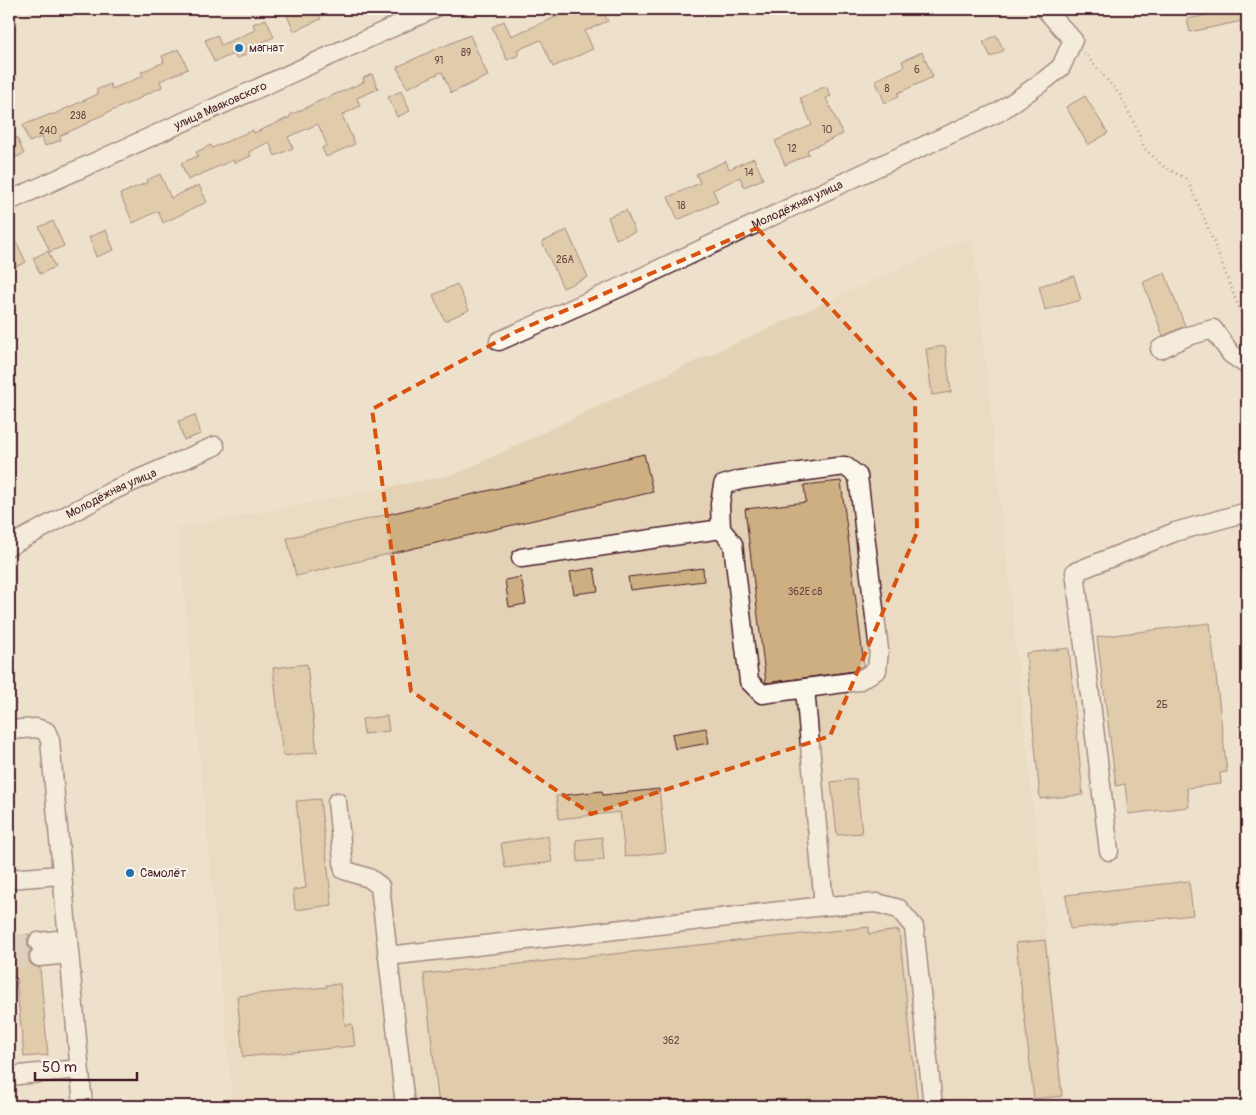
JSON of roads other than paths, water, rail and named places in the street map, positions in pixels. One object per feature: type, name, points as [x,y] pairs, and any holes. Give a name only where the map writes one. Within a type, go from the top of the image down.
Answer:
[{"type":"street","name":"улица Маяковского","points":[[9,201],[433,9]]},
{"type":"street","name":"Молодёжная улица","points":[[499,340],[621,287],[999,112],[1061,67],[1073,40],[1045,9]]},
{"type":"street","points":[[1160,349],[1188,336],[1213,329],[1231,354],[1247,365]]},
{"type":"street","name":"Молодёжная улица","points":[[9,546],[116,489],[215,446]]},
{"type":"street","points":[[845,466],[858,476],[879,650],[877,670],[858,681],[762,694],[749,681],[734,544],[721,529],[720,504],[723,486],[740,480],[845,466]]},
{"type":"street","points":[[1109,851],[1075,572],[1175,532],[1247,512]]},
{"type":"street","points":[[521,558],[721,529]]},
{"type":"street","points":[[805,688],[824,906]]},
{"type":"street","points":[[9,730],[36,728],[46,731],[50,740],[83,1106]]},
{"type":"street","points":[[337,802],[344,870],[369,878],[380,886],[405,1106]]},
{"type":"street","points":[[9,879],[61,875]]},
{"type":"street","points":[[388,956],[824,906],[877,903],[899,909],[914,927],[933,1106]]},
{"type":"street","points":[[39,949],[69,946]]},
{"type":"street","points":[[9,1076],[79,1069]]},
{"type":"tunnel","points":[[9,944],[38,942]]},
{"type":"tunnel","points":[[9,960],[39,957]]},
{"type":"place","name":"магнат","points":[[239,48]]},
{"type":"place","name":"Самолёт","points":[[130,873]]}]
